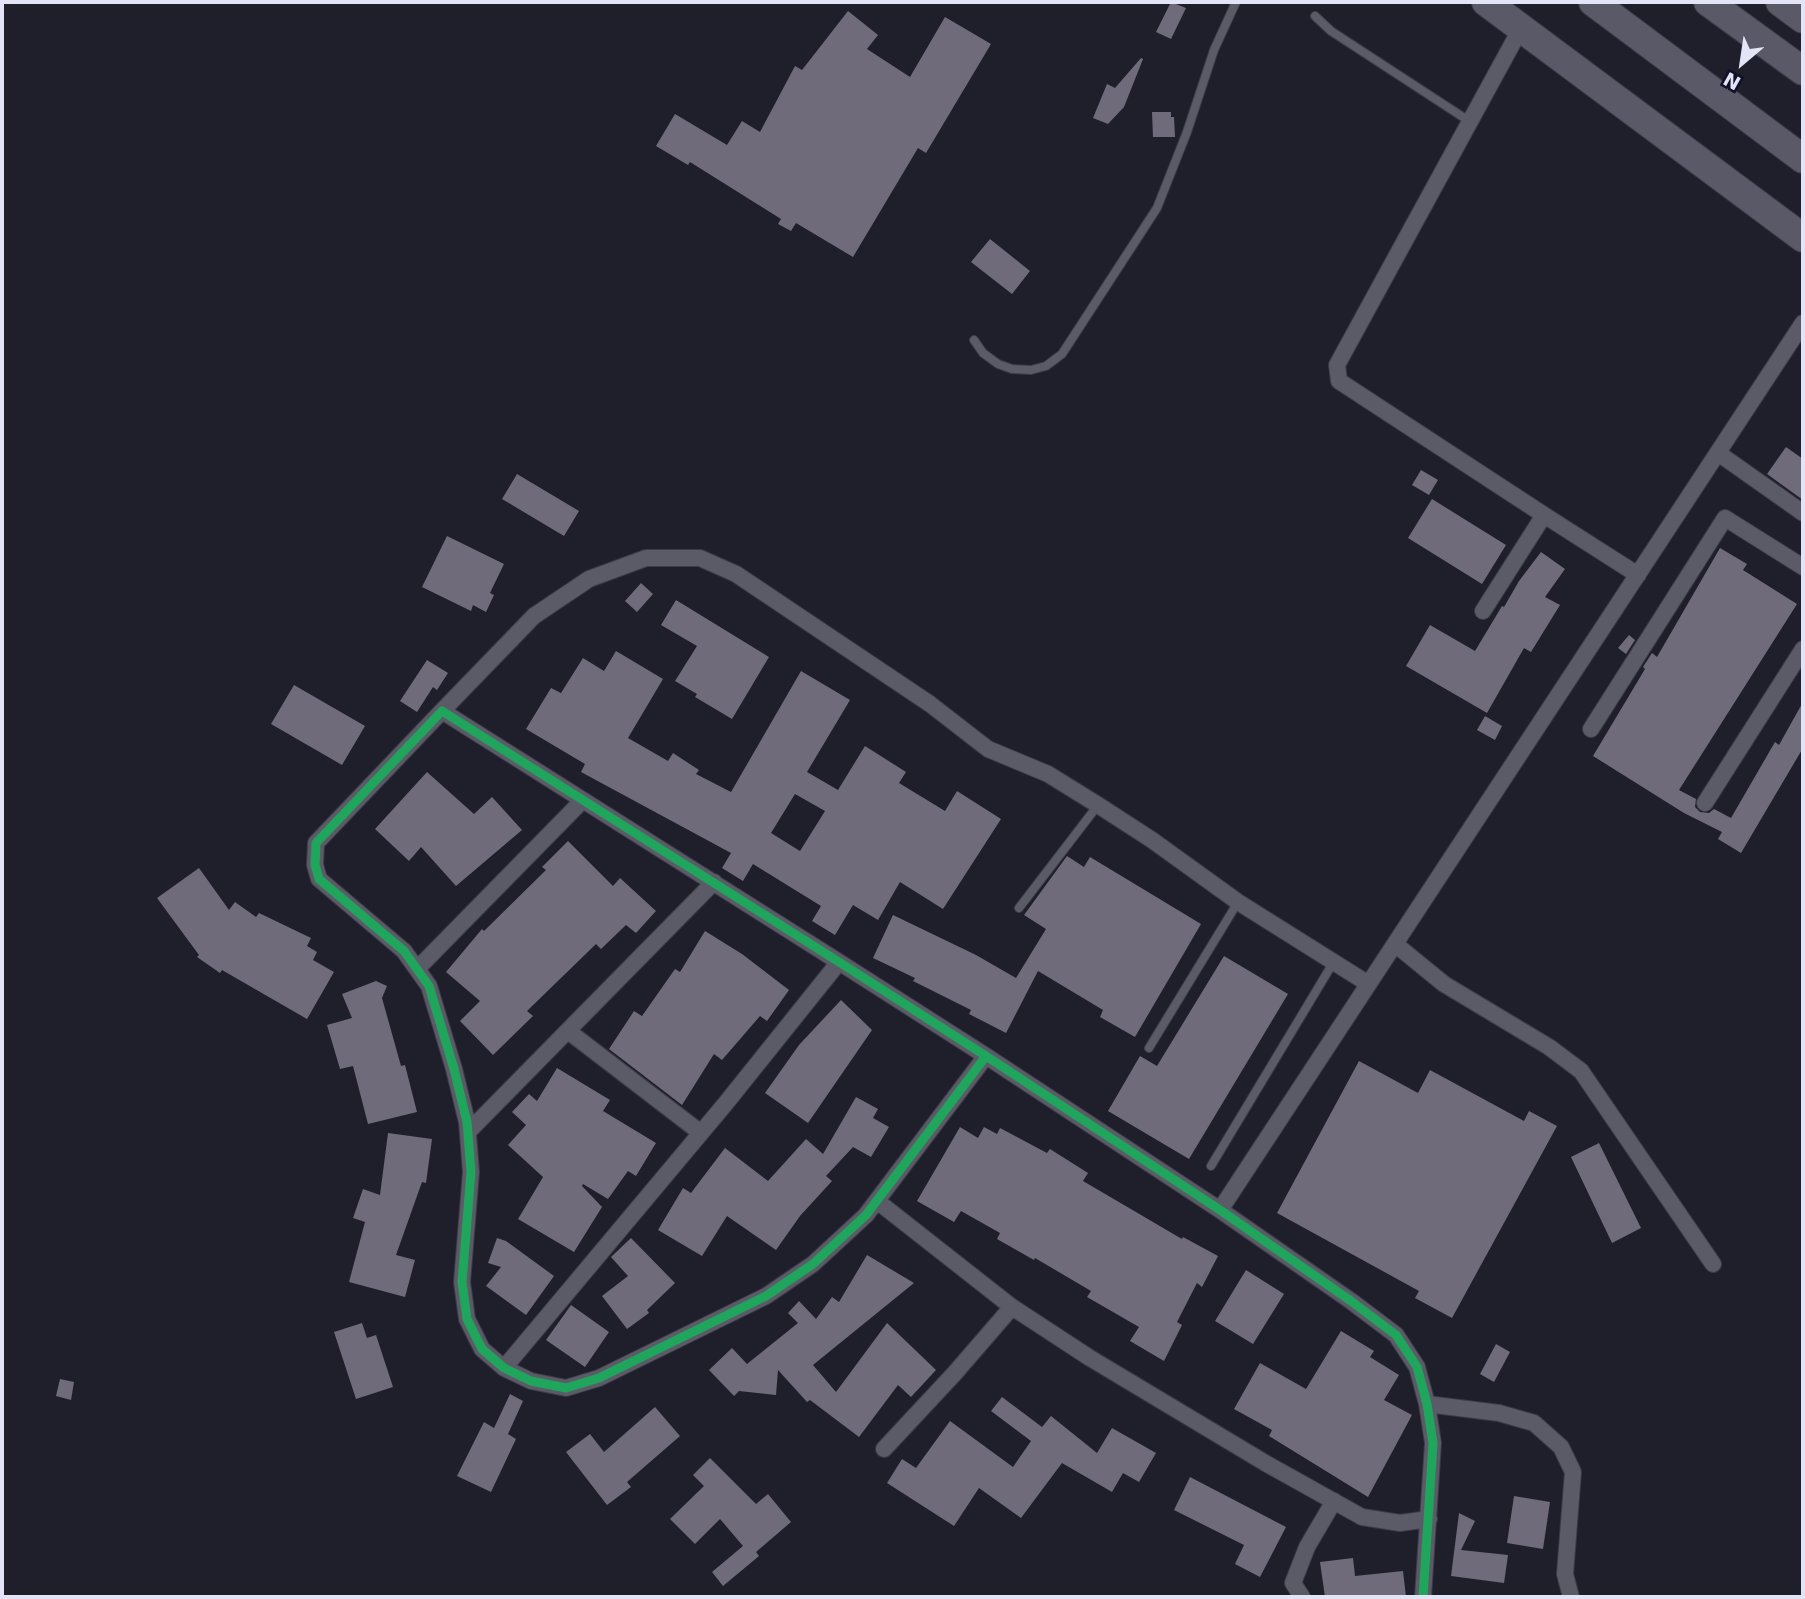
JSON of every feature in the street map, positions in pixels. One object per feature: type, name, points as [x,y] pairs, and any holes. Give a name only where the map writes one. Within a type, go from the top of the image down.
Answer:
[{"type":"highway","points":[[1486,2],[1803,238]]},
{"type":"highway","points":[[1592,2],[1803,159]]},
{"type":"highway","points":[[1708,2],[1801,69]]},
{"type":"street","points":[[1521,28],[1344,349],[1337,365],[1339,381],[1638,575]]},
{"type":"street","points":[[1220,1210],[1803,323]]},
{"type":"street","points":[[1718,453],[1803,513]]},
{"type":"street","points":[[1483,611],[1544,515]]},
{"type":"street","points":[[1591,729],[1726,518],[1803,567]]},
{"type":"street","points":[[986,1056],[866,1215],[813,1264],[766,1296],[599,1378],[566,1388],[531,1381],[504,1368],[482,1349],[467,1319],[462,1282],[471,1172],[468,1132],[454,1069],[429,986],[404,950],[319,879],[316,843],[534,616],[589,579],[646,558],[700,558],[736,574],[930,704],[988,748],[1048,774],[1152,840],[1238,902],[1367,984]]},
{"type":"street","points":[[1705,803],[1803,649]]},
{"type":"street","points":[[442,711],[986,1056],[1220,1210],[1396,1335],[1417,1367],[1427,1404],[1433,1443],[1423,1597]]},
{"type":"street","points":[[417,970],[582,801]]},
{"type":"street","points":[[468,1132],[714,882]]},
{"type":"street","points":[[1395,944],[1444,984],[1549,1047],[1581,1071],[1713,1264]]},
{"type":"street","points":[[504,1368],[701,1133],[839,962]]},
{"type":"street","points":[[569,1031],[701,1133]]},
{"type":"street","points":[[877,1200],[1012,1307],[1090,1358],[1267,1464],[1362,1517],[1400,1522],[1429,1519]]},
{"type":"street","points":[[884,1449],[1012,1307]]},
{"type":"street","points":[[1427,1404],[1499,1413],[1534,1423],[1560,1447],[1573,1472],[1565,1574],[1571,1597]]},
{"type":"street","points":[[1302,1597],[1293,1583],[1307,1547],[1334,1501]]},
{"type":"lane","points":[[975,340],[983,353],[998,364],[1012,369],[1031,370],[1046,366],[1062,354],[1157,208],[1187,132],[1214,50],[1236,2]]},
{"type":"lane","points":[[1315,16],[1331,31],[1469,121]]},
{"type":"lane","points":[[1018,908],[1098,806]]},
{"type":"lane","points":[[1149,1048],[1238,902]]},
{"type":"lane","points":[[1211,1166],[1333,963]]},
{"type":"building","points":[[1171,2],[1186,8],[1171,39],[1156,32]]},
{"type":"building","points":[[848,11],[878,35],[867,49],[910,77],[945,17],[991,44],[926,153],[918,148],[853,257],[796,223],[791,231],[778,224],[781,219],[690,162],[688,165],[656,146],[675,114],[727,145],[742,121],[760,132],[795,66],[802,70]]},
{"type":"building","points":[[1141,58],[1143,59],[1124,107],[1108,124],[1093,118],[1107,84],[1115,88]]},
{"type":"building","points":[[1152,112],[1171,112],[1171,117],[1174,117],[1175,137],[1153,137]]},
{"type":"building","points":[[990,239],[1030,271],[1012,294],[971,262]]},
{"type":"building","points":[[1786,447],[1803,459],[1803,500],[1767,474]]},
{"type":"building","points":[[1421,470],[1438,480],[1429,495],[1412,485]]},
{"type":"building","points":[[517,474],[579,511],[564,536],[502,499]]},
{"type":"building","points":[[1432,499],[1506,545],[1482,584],[1408,538]]},
{"type":"building","points":[[447,536],[504,564],[490,593],[494,595],[486,612],[473,605],[471,611],[422,587]]},
{"type":"building","points":[[1720,548],[1747,564],[1743,570],[1797,604],[1679,790],[1696,799],[1695,807],[1700,812],[1709,813],[1714,809],[1731,818],[1775,742],[1779,745],[1803,702],[1803,748],[1741,853],[1718,839],[1722,832],[1684,813],[1593,756],[1645,669],[1643,667],[1652,653],[1657,657]]},
{"type":"building","points":[[1541,552],[1565,569],[1545,597],[1560,605],[1531,652],[1524,648],[1487,713],[1406,666],[1430,625],[1475,651],[1502,606],[1504,607]]},
{"type":"building","points":[[641,583],[653,594],[637,612],[625,601]]},
{"type":"building","points":[[676,600],[769,657],[732,719],[695,697],[697,694],[675,681],[697,646],[661,625]]},
{"type":"building","points":[[1629,635],[1635,640],[1626,654],[1618,648]]},
{"type":"building","points":[[616,651],[663,679],[628,738],[668,761],[673,753],[699,770],[696,774],[731,792],[801,671],[850,700],[807,772],[838,790],[865,746],[906,772],[899,783],[945,811],[957,791],[1001,819],[943,909],[900,882],[878,920],[853,905],[835,935],[812,921],[821,906],[753,864],[743,881],[722,868],[731,853],[581,772],[585,764],[526,729],[551,688],[561,693],[583,658],[604,671]],"holes":[[[795,794],[825,811],[800,851],[771,833]]]},
{"type":"building","points":[[427,660],[448,673],[437,690],[433,687],[417,712],[400,701]]},
{"type":"building","points":[[294,685],[365,726],[342,765],[271,724]]},
{"type":"building","points":[[1485,716],[1502,726],[1495,740],[1477,730]]},
{"type":"building","points":[[427,772],[474,814],[492,797],[522,830],[456,886],[421,847],[409,861],[375,829]]},
{"type":"building","points":[[568,841],[613,886],[620,878],[656,911],[636,933],[626,925],[601,949],[596,944],[527,1011],[533,1016],[493,1055],[460,1021],[480,1001],[446,972],[482,929],[484,931],[546,870],[542,867]]},
{"type":"building","points":[[1067,856],[1084,867],[1090,857],[1201,924],[1135,1037],[1100,1017],[1103,1010],[1038,971],[1006,1033],[969,1014],[971,1010],[913,981],[915,978],[873,958],[893,915],[976,955],[1016,978],[1046,929],[1024,915]]},
{"type":"building","points":[[199,868],[229,910],[235,902],[256,917],[259,913],[311,938],[307,946],[317,952],[313,960],[334,972],[307,1019],[222,970],[220,973],[197,957],[199,955],[157,898]]},
{"type":"building","points":[[705,931],[742,954],[789,990],[767,1021],[760,1016],[722,1060],[714,1054],[682,1105],[609,1049],[634,1011],[642,1016],[675,969],[680,972]]},
{"type":"building","points":[[1224,956],[1288,994],[1189,1159],[1108,1111],[1140,1056],[1157,1066]]},
{"type":"building","points":[[376,981],[387,986],[382,998],[401,1066],[405,1065],[417,1112],[368,1124],[353,1066],[340,1069],[327,1025],[352,1018],[342,994]]},
{"type":"building","points":[[841,1000],[872,1030],[808,1123],[765,1093],[799,1045]]},
{"type":"building","points":[[1359,1061],[1418,1093],[1430,1070],[1524,1121],[1529,1111],[1557,1126],[1452,1318],[1415,1298],[1419,1291],[1277,1213]]},
{"type":"building","points":[[557,1068],[610,1100],[603,1111],[656,1143],[636,1176],[628,1171],[608,1199],[583,1184],[602,1207],[574,1252],[518,1219],[543,1177],[508,1145],[526,1125],[512,1112],[529,1094],[537,1101]]},
{"type":"building","points":[[856,1097],[878,1109],[873,1118],[889,1127],[871,1157],[853,1147],[826,1176],[832,1181],[800,1216],[776,1250],[727,1216],[702,1256],[658,1230],[683,1188],[691,1193],[725,1148],[768,1181],[806,1139],[823,1154]]},
{"type":"building","points":[[960,1127],[978,1138],[984,1127],[997,1134],[1000,1128],[1047,1153],[1050,1149],[1088,1173],[1083,1181],[1182,1239],[1183,1237],[1218,1256],[1202,1287],[1197,1283],[1177,1322],[1182,1325],[1164,1361],[1130,1341],[1139,1327],[1087,1297],[1091,1291],[997,1239],[1000,1233],[961,1211],[954,1222],[917,1201]]},
{"type":"building","points":[[388,1133],[432,1139],[426,1183],[422,1182],[396,1255],[415,1260],[405,1297],[349,1282],[365,1222],[353,1218],[363,1189],[380,1195]]},
{"type":"building","points":[[1599,1143],[1641,1228],[1612,1243],[1571,1157]]},
{"type":"building","points":[[497,1238],[506,1241],[554,1276],[526,1315],[486,1286],[501,1267],[488,1263]]},
{"type":"building","points":[[631,1238],[675,1283],[647,1310],[649,1313],[627,1329],[602,1296],[628,1276],[611,1257]]},
{"type":"building","points":[[867,1255],[914,1283],[813,1365],[836,1392],[887,1323],[936,1370],[911,1397],[898,1385],[859,1437],[810,1400],[807,1402],[778,1370],[776,1395],[739,1391],[734,1396],[709,1370],[732,1348],[747,1364],[798,1323],[788,1313],[799,1301],[816,1319],[832,1297],[839,1302]]},
{"type":"building","points":[[1246,1270],[1284,1294],[1253,1344],[1215,1321]]},
{"type":"building","points":[[571,1305],[609,1332],[585,1367],[546,1340]]},
{"type":"building","points":[[362,1323],[367,1338],[376,1335],[393,1387],[356,1399],[334,1332]]},
{"type":"building","points":[[1341,1331],[1374,1351],[1370,1357],[1399,1375],[1384,1400],[1412,1415],[1368,1497],[1269,1436],[1272,1430],[1234,1409],[1260,1363],[1306,1389]]},
{"type":"building","points":[[1496,1344],[1510,1352],[1494,1382],[1480,1374]]},
{"type":"building","points":[[60,1379],[74,1382],[71,1400],[56,1396]]},
{"type":"building","points":[[510,1394],[523,1401],[508,1434],[516,1439],[491,1492],[457,1476],[484,1422],[494,1428]]},
{"type":"building","points":[[1002,1397],[1042,1427],[1051,1416],[1097,1453],[1112,1428],[1156,1453],[1139,1482],[1123,1473],[1112,1492],[1062,1463],[1021,1518],[979,1488],[954,1526],[887,1483],[902,1459],[916,1468],[950,1421],[1013,1467],[1031,1441],[991,1411]]},
{"type":"building","points":[[655,1407],[680,1436],[627,1482],[631,1487],[607,1505],[566,1452],[590,1434],[604,1452]]},
{"type":"building","points":[[710,1458],[756,1504],[768,1494],[791,1522],[756,1552],[759,1556],[723,1586],[712,1572],[743,1546],[720,1519],[695,1544],[670,1519],[704,1486],[693,1475]]},
{"type":"building","points":[[1190,1477],[1286,1527],[1260,1577],[1235,1564],[1244,1545],[1174,1510]]},
{"type":"building","points":[[1514,1496],[1550,1502],[1543,1549],[1507,1543]]},
{"type":"building","points":[[1459,1513],[1475,1521],[1461,1550],[1508,1555],[1504,1583],[1451,1576]]},
{"type":"building","points":[[1353,1558],[1355,1576],[1403,1571],[1406,1597],[1325,1597],[1320,1562]]},
{"type":"cycle path","points":[[986,1056],[866,1215],[813,1264],[766,1296],[599,1378],[566,1388],[531,1381],[504,1368],[482,1349],[467,1319],[462,1282],[471,1172],[467,1122],[429,986],[404,951],[319,879],[315,865],[316,843],[442,711],[986,1056],[1220,1210],[1396,1335],[1417,1367],[1427,1404],[1433,1443],[1423,1597]]}]
